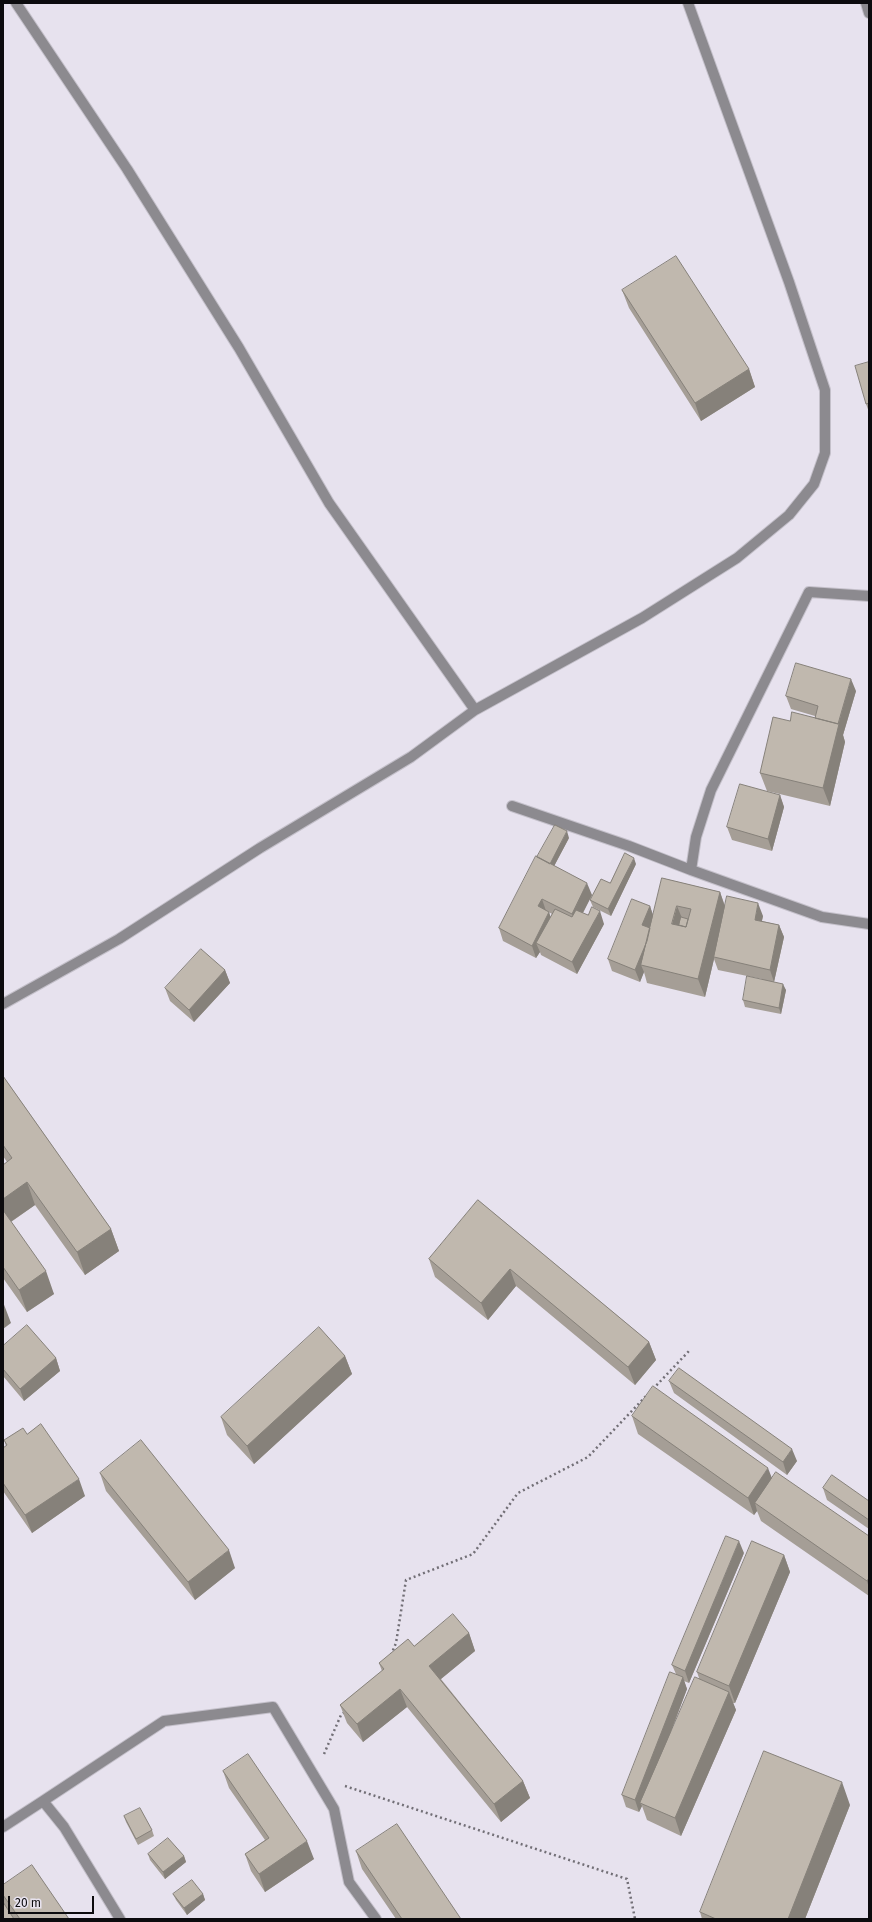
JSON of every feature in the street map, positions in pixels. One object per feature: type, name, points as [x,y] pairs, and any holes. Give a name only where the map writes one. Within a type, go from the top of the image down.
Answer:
[{"type":"street","points":[[16,3],[127,169],[239,348],[329,503],[475,710]]},
{"type":"street","points":[[3,1004],[119,938],[260,848],[411,757],[475,710],[642,618],[737,558],[793,510],[814,484],[824,453],[825,390],[789,282],[688,3]]},
{"type":"street","points":[[866,3],[869,13]]},
{"type":"street","points":[[691,870],[696,837],[711,790],[809,592],[869,596]]},
{"type":"street","points":[[512,806],[629,846],[822,917],[869,924]]},
{"type":"street","points":[[3,1827],[164,1721],[273,1707],[334,1809],[349,1882],[376,1919]]},
{"type":"street","points":[[43,1801],[64,1827],[120,1919]]},
{"type":"path","points":[[389,1657],[396,1644],[406,1580],[473,1554],[518,1493],[588,1457],[689,1351]]},
{"type":"path","points":[[347,1710],[341,1715],[314,1776],[627,1879],[635,1919]]},
{"type":"building","points":[[676,256],[749,369],[695,403],[622,290]]},
{"type":"building","points":[[869,362],[869,403],[866,404],[855,366]]},
{"type":"building","points":[[796,663],[851,679],[838,724],[815,718],[818,706],[786,696]]},
{"type":"building","points":[[792,712],[839,724],[823,788],[760,773],[773,717],[790,721]]},
{"type":"building","points":[[740,784],[780,795],[768,839],[727,827]]},
{"type":"building","points":[[555,825],[567,831],[550,864],[537,857]]},
{"type":"building","points":[[625,853],[634,858],[608,909],[590,900],[601,879],[610,883]]},
{"type":"building","points":[[536,856],[587,883],[572,914],[542,899],[538,906],[549,912],[532,946],[499,928]]},
{"type":"building","points":[[662,878],[720,892],[698,979],[641,965]],"holes":[[[677,906],[691,909],[686,927],[672,924]]]},
{"type":"building","points":[[727,896],[758,903],[755,920],[779,925],[770,970],[714,957]]},
{"type":"building","points":[[632,899],[650,906],[642,925],[650,928],[647,941],[635,970],[608,959]]},
{"type":"building","points":[[592,907],[600,911],[572,962],[536,943],[555,909],[572,917],[576,910],[588,915]]},
{"type":"building","points":[[681,917],[688,919],[686,927],[679,925]]},
{"type":"building","points":[[201,949],[225,970],[189,1010],[165,988]]},
{"type":"building","points":[[747,976],[783,984],[779,1008],[743,1000]]},
{"type":"building","points":[[3,1076],[111,1229],[77,1252],[27,1182],[3,1199],[3,1165],[12,1158],[3,1145]]},
{"type":"building","points":[[478,1200],[649,1342],[628,1367],[510,1269],[481,1303],[429,1259]]},
{"type":"building","points":[[3,1210],[46,1271],[19,1290],[3,1267]]},
{"type":"building","points":[[27,1325],[56,1358],[20,1389],[3,1369],[3,1346]]},
{"type":"building","points":[[319,1327],[345,1356],[247,1446],[221,1417]]},
{"type":"building","points":[[679,1368],[792,1449],[783,1462],[669,1381]]},
{"type":"building","points":[[653,1386],[768,1468],[748,1498],[632,1416]]},
{"type":"building","points":[[41,1424],[79,1479],[25,1515],[3,1483],[3,1448],[7,1445],[4,1440],[23,1428],[27,1434]]},
{"type":"building","points":[[141,1440],[229,1550],[188,1582],[100,1473]]},
{"type":"building","points":[[776,1472],[869,1536],[869,1578],[867,1581],[755,1503]]},
{"type":"building","points":[[832,1475],[869,1501],[869,1520],[823,1488]]},
{"type":"building","points":[[726,1536],[739,1541],[685,1671],[672,1665]]},
{"type":"building","points":[[752,1541],[784,1555],[729,1686],[697,1672]]},
{"type":"building","points":[[453,1614],[469,1633],[429,1666],[523,1781],[494,1804],[400,1689],[357,1724],[340,1705],[384,1669],[379,1663],[408,1639],[414,1646]]},
{"type":"building","points":[[670,1672],[683,1677],[635,1800],[622,1795]]},
{"type":"building","points":[[695,1677],[729,1692],[675,1818],[640,1803]]},
{"type":"building","points":[[764,1751],[842,1782],[788,1919],[716,1919],[700,1912]]},
{"type":"building","points":[[248,1754],[307,1841],[259,1874],[245,1854],[269,1838],[223,1771]]},
{"type":"building","points":[[140,1808],[152,1830],[136,1839],[124,1816]]},
{"type":"building","points":[[397,1824],[461,1919],[402,1919],[356,1851]]},
{"type":"building","points":[[168,1838],[184,1856],[163,1872],[148,1854]]},
{"type":"building","points":[[32,1865],[69,1919],[20,1919],[3,1895],[3,1885]]},
{"type":"building","points":[[192,1880],[203,1894],[184,1908],[173,1894]]},
{"type":"building","points":[[3,1902],[14,1919],[3,1919]]}]
